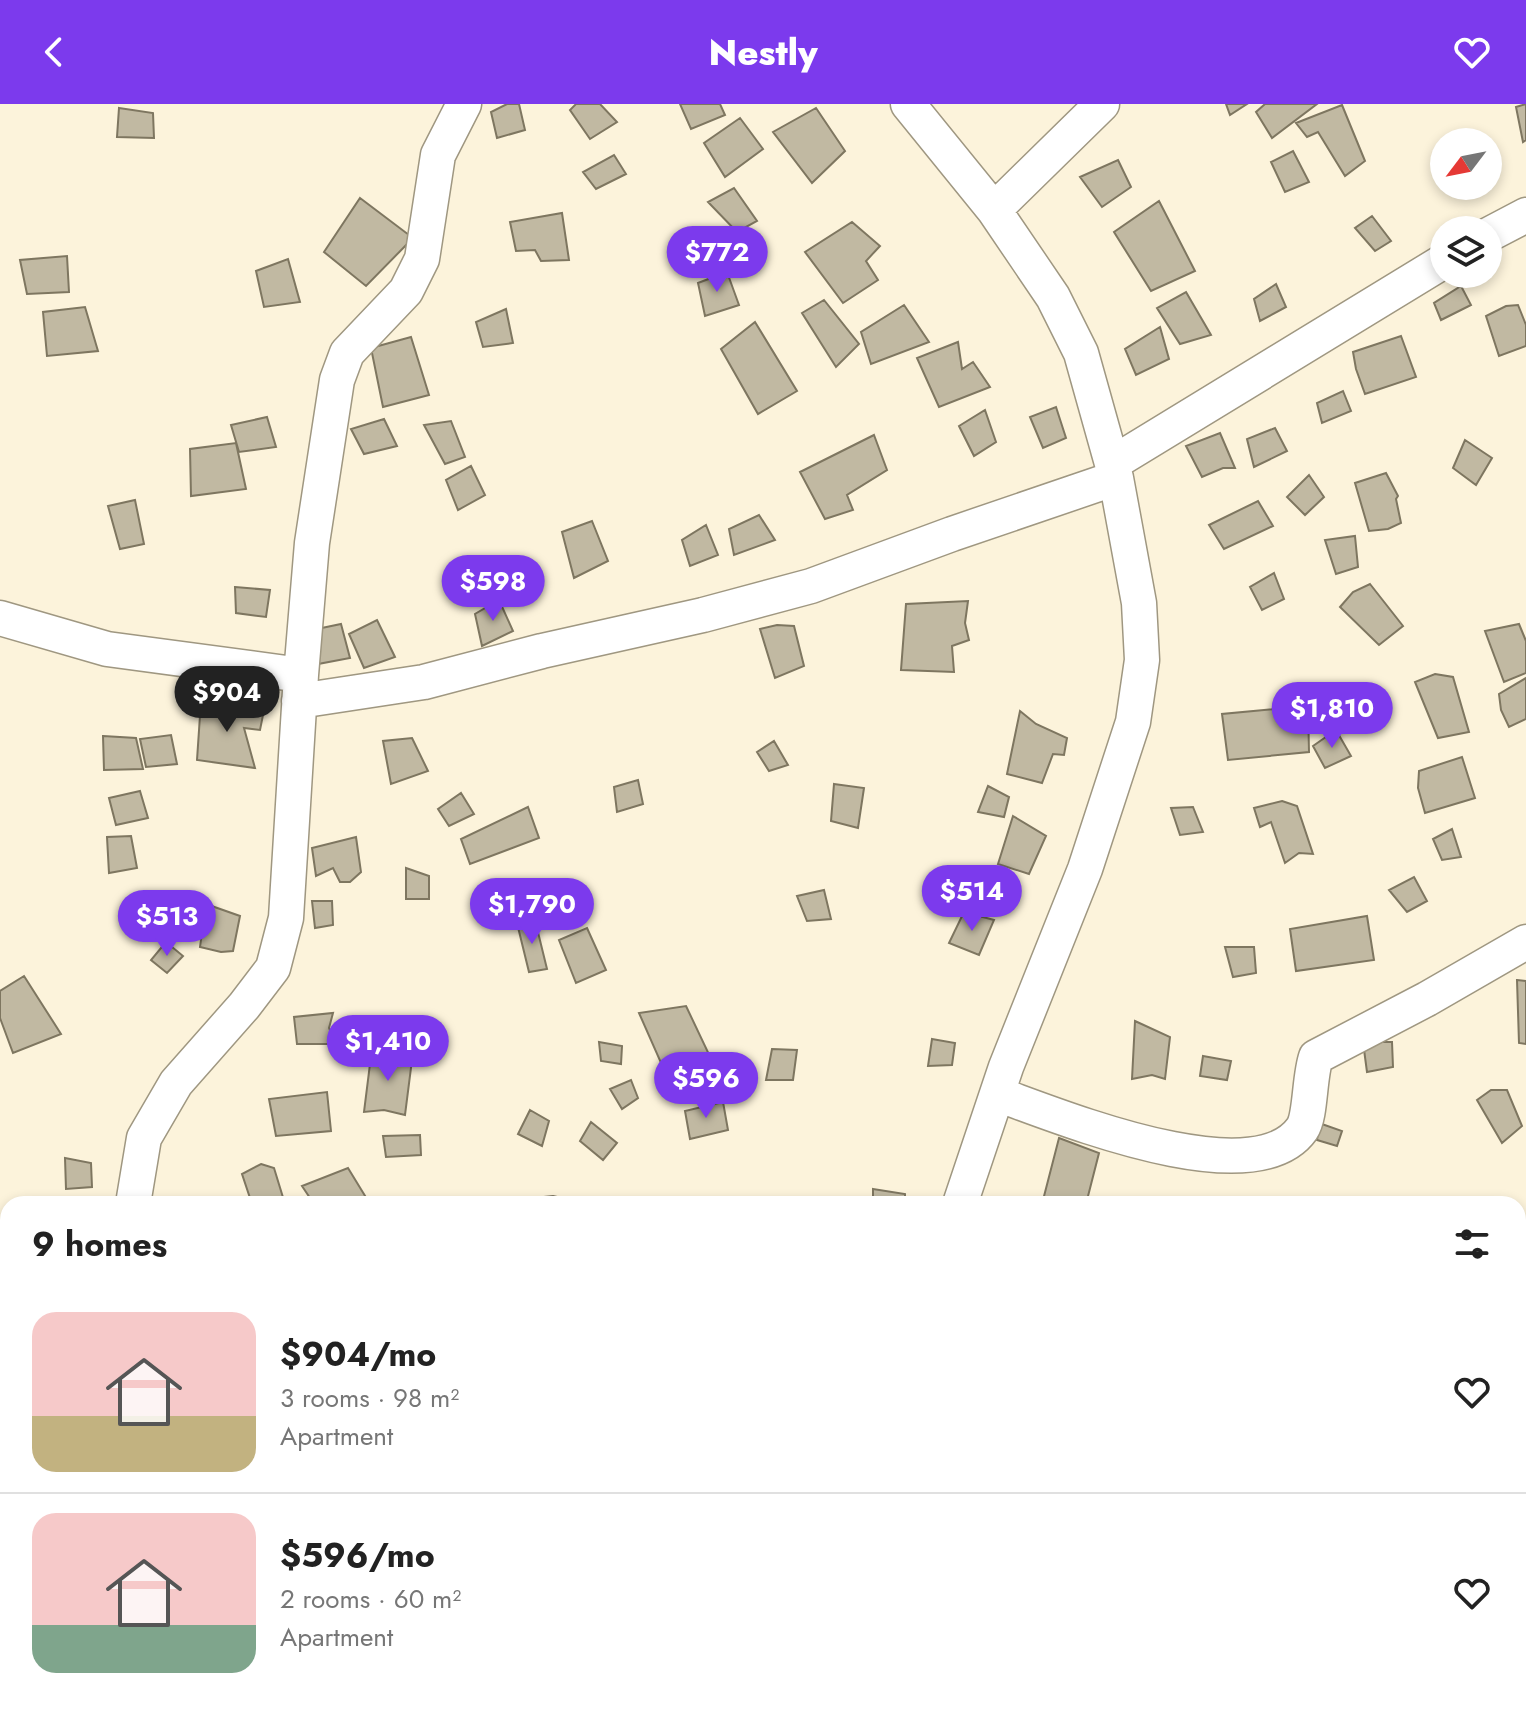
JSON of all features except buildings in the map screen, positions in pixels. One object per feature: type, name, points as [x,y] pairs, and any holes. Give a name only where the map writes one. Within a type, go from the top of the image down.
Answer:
[{"type":"street","points":[[134,1196],[144,1138],[176,1083],[273,968],[286,918],[312,543],[337,380],[347,353],[406,291],[422,259],[438,155],[464,104]]},
{"type":"street","points":[[908,104],[994,210],[1053,297],[1081,353],[1114,471],[1139,603],[1142,660],[1133,722],[1085,869],[997,1094],[963,1196]]},
{"type":"street","points":[[994,210],[1102,104]]},
{"type":"street","points":[[1502,228],[1526,215]]},
{"type":"street","points":[[0,618],[107,649],[300,688],[424,682],[542,651],[703,615],[811,586],[1114,471],[1430,270]]},
{"type":"street","points":[[997,1094],[1134,1142],[1191,1152],[1255,1155],[1277,1149],[1295,1137],[1305,1125],[1310,1072],[1316,1057],[1427,999],[1526,942]]}]
